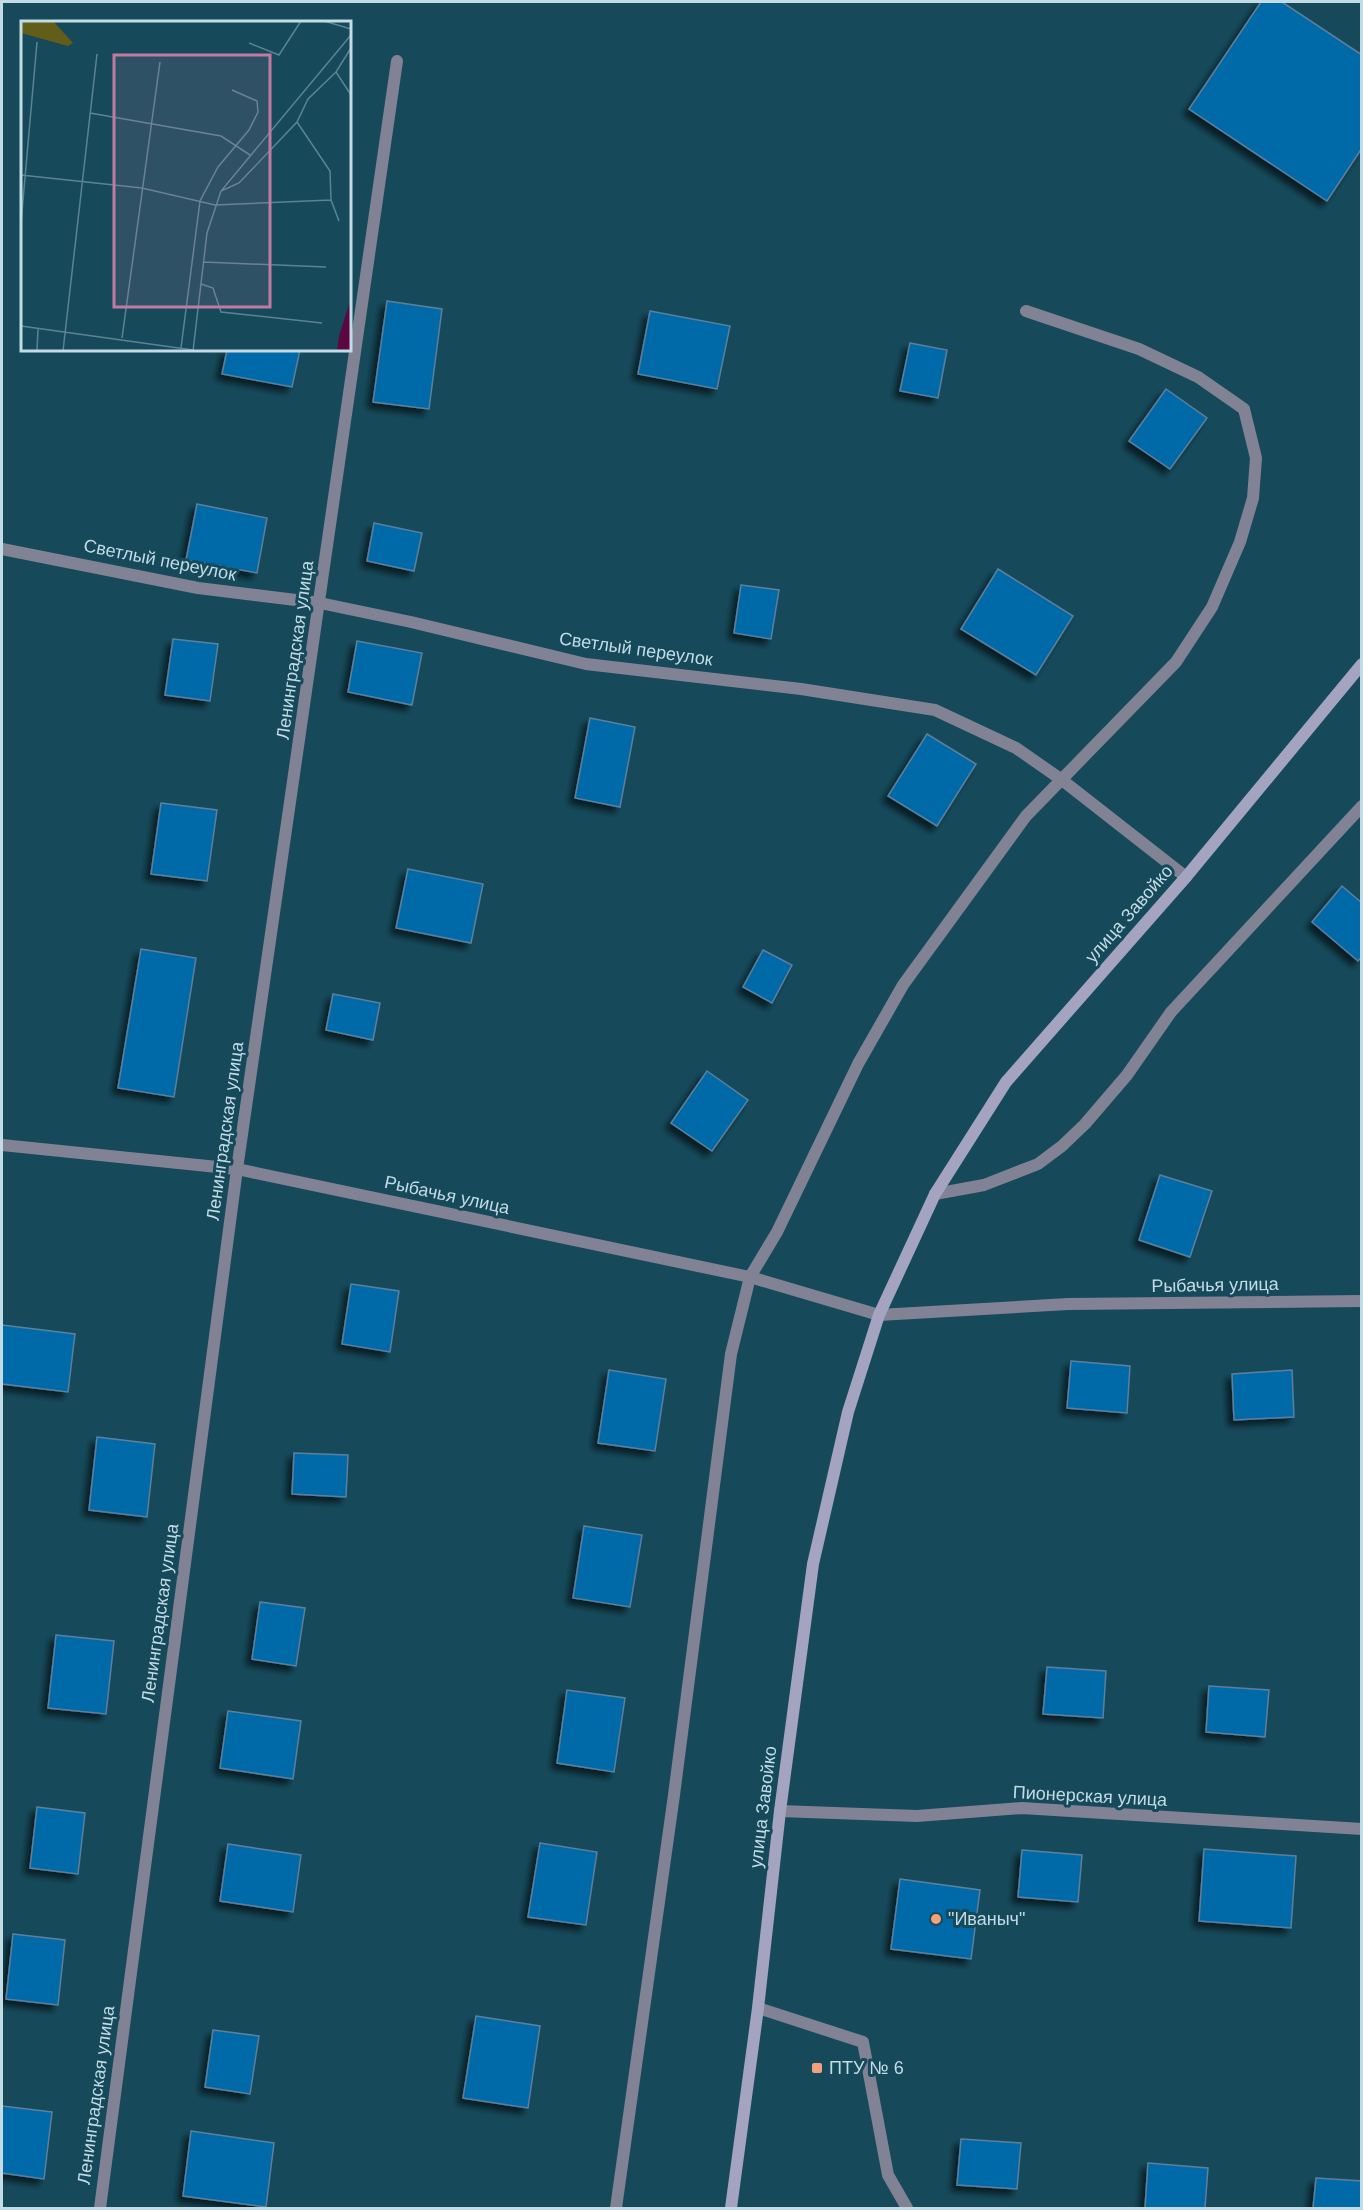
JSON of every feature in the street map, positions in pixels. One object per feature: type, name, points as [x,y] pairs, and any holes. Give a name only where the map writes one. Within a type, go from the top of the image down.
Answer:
[{"type":"main road","name":"улица Завойко","points":[[731,2208],[813,1564],[848,1412],[879,1314],[935,1194],[1006,1082],[1186,877],[1362,664]]},
{"type":"street","name":"Ленинградская улица","points":[[100,2208],[237,1169],[397,61]]},
{"type":"street","points":[[616,2208],[674,1795],[731,1354],[750,1277],[777,1232],[858,1064],[903,985],[1026,816],[1176,662],[1212,607],[1243,531],[1253,498],[1256,458],[1244,410],[1198,377],[1139,348],[1026,311]]},
{"type":"street","name":"Светлый переулок","points":[[2,549],[198,588],[320,603],[411,622],[586,664],[801,689],[935,710],[1016,748],[1062,780],[1186,877]]},
{"type":"street","points":[[935,1194],[984,1185],[1038,1164],[1062,1146],[1085,1124],[1127,1075],[1171,1012],[1362,806]]},
{"type":"street","name":"Рыбачья улица","points":[[2,1145],[237,1169],[750,1277],[879,1314],[1068,1304],[1362,1301]]},
{"type":"street","name":"Пионерская улица","points":[[780,1811],[917,1816],[1022,1808],[1362,1829]]},
{"type":"street","points":[[758,2008],[862,2042],[888,2175],[907,2208]]},
{"type":"building","points":[[1261,2],[1282,2],[1362,55],[1362,148],[1327,201],[1189,109]]},
{"type":"building","points":[[387,301],[442,309],[429,409],[373,402]]},
{"type":"building","points":[[650,311],[730,326],[717,389],[638,374]]},
{"type":"building","points":[[910,343],[947,350],[938,398],[900,391]]},
{"type":"building","points":[[227,351],[300,351],[292,387],[222,374]]},
{"type":"building","points":[[1166,389],[1207,418],[1170,469],[1129,441]]},
{"type":"building","points":[[197,504],[267,518],[257,573],[186,560]]},
{"type":"building","points":[[374,523],[422,533],[414,571],[367,561]]},
{"type":"building","points":[[998,569],[1073,616],[1036,675],[961,629]]},
{"type":"building","points":[[741,585],[779,590],[771,639],[734,633]]},
{"type":"building","points":[[173,639],[218,644],[210,701],[165,695]]},
{"type":"building","points":[[357,641],[422,653],[412,705],[348,692]]},
{"type":"building","points":[[590,718],[635,727],[620,807],[575,798]]},
{"type":"building","points":[[927,734],[976,764],[937,826],[888,796]]},
{"type":"building","points":[[161,803],[217,810],[207,881],[151,874]]},
{"type":"building","points":[[408,869],[483,884],[471,943],[396,928]]},
{"type":"building","points":[[1342,886],[1362,903],[1362,956],[1358,961],[1312,922]]},
{"type":"building","points":[[141,949],[196,958],[174,1097],[118,1088]]},
{"type":"building","points":[[763,950],[792,965],[772,1003],[743,987]]},
{"type":"building","points":[[333,994],[380,1003],[373,1040],[326,1030]]},
{"type":"building","points":[[707,1071],[748,1100],[712,1151],[671,1123]]},
{"type":"building","points":[[1160,1175],[1212,1191],[1190,1257],[1139,1240]]},
{"type":"building","points":[[351,1284],[399,1291],[390,1352],[342,1344]]},
{"type":"building","points":[[2,1325],[75,1334],[68,1392],[2,1384]]},
{"type":"building","points":[[1071,1361],[1130,1366],[1127,1413],[1067,1408]]},
{"type":"building","points":[[609,1370],[666,1379],[655,1451],[598,1443]]},
{"type":"building","points":[[1292,1370],[1294,1417],[1234,1420],[1232,1374]]},
{"type":"building","points":[[97,1437],[155,1444],[147,1517],[89,1510]]},
{"type":"building","points":[[294,1453],[348,1455],[346,1497],[292,1494]]},
{"type":"building","points":[[584,1526],[642,1535],[630,1607],[573,1598]]},
{"type":"building","points":[[260,1602],[305,1608],[296,1666],[252,1659]]},
{"type":"building","points":[[56,1635],[114,1641],[106,1714],[48,1708]]},
{"type":"building","points":[[1047,1667],[1106,1671],[1103,1718],[1043,1714]]},
{"type":"building","points":[[1209,1686],[1269,1690],[1265,1737],[1206,1732]]},
{"type":"building","points":[[567,1690],[625,1698],[614,1772],[557,1763]]},
{"type":"building","points":[[228,1711],[301,1721],[293,1779],[220,1768]]},
{"type":"building","points":[[37,1807],[85,1813],[78,1874],[30,1868]]},
{"type":"building","points":[[540,1843],[597,1852],[586,1925],[528,1917]]},
{"type":"building","points":[[228,1844],[301,1855],[293,1912],[220,1901]]},
{"type":"building","points":[[1204,1849],[1296,1856],[1291,1928],[1199,1921]]},
{"type":"building","points":[[1022,1850],[1082,1855],[1078,1902],[1018,1897]]},
{"type":"building","name":"\"Иваныч\"","points":[[900,1879],[980,1890],[971,1959],[891,1949]]},
{"type":"building","points":[[13,1934],[65,1940],[58,2005],[6,1999]]},
{"type":"building","points":[[476,2016],[540,2026],[528,2108],[463,2098]]},
{"type":"building","points":[[213,2030],[259,2036],[250,2094],[205,2087]]},
{"type":"building","points":[[2,2106],[52,2112],[44,2179],[2,2173]]},
{"type":"building","points":[[191,2131],[274,2143],[266,2207],[183,2196]]},
{"type":"building","points":[[961,2139],[1021,2143],[1017,2189],[957,2185]]},
{"type":"building","points":[[1148,2163],[1208,2168],[1205,2208],[1145,2208]]},
{"type":"building","points":[[1316,2178],[1362,2181],[1362,2208],[1313,2208]]},
{"type":"place","name":"\"Иваныч\"","points":[[936,1919]]},
{"type":"place","name":"ПТУ № 6","points":[[817,2068]]}]
